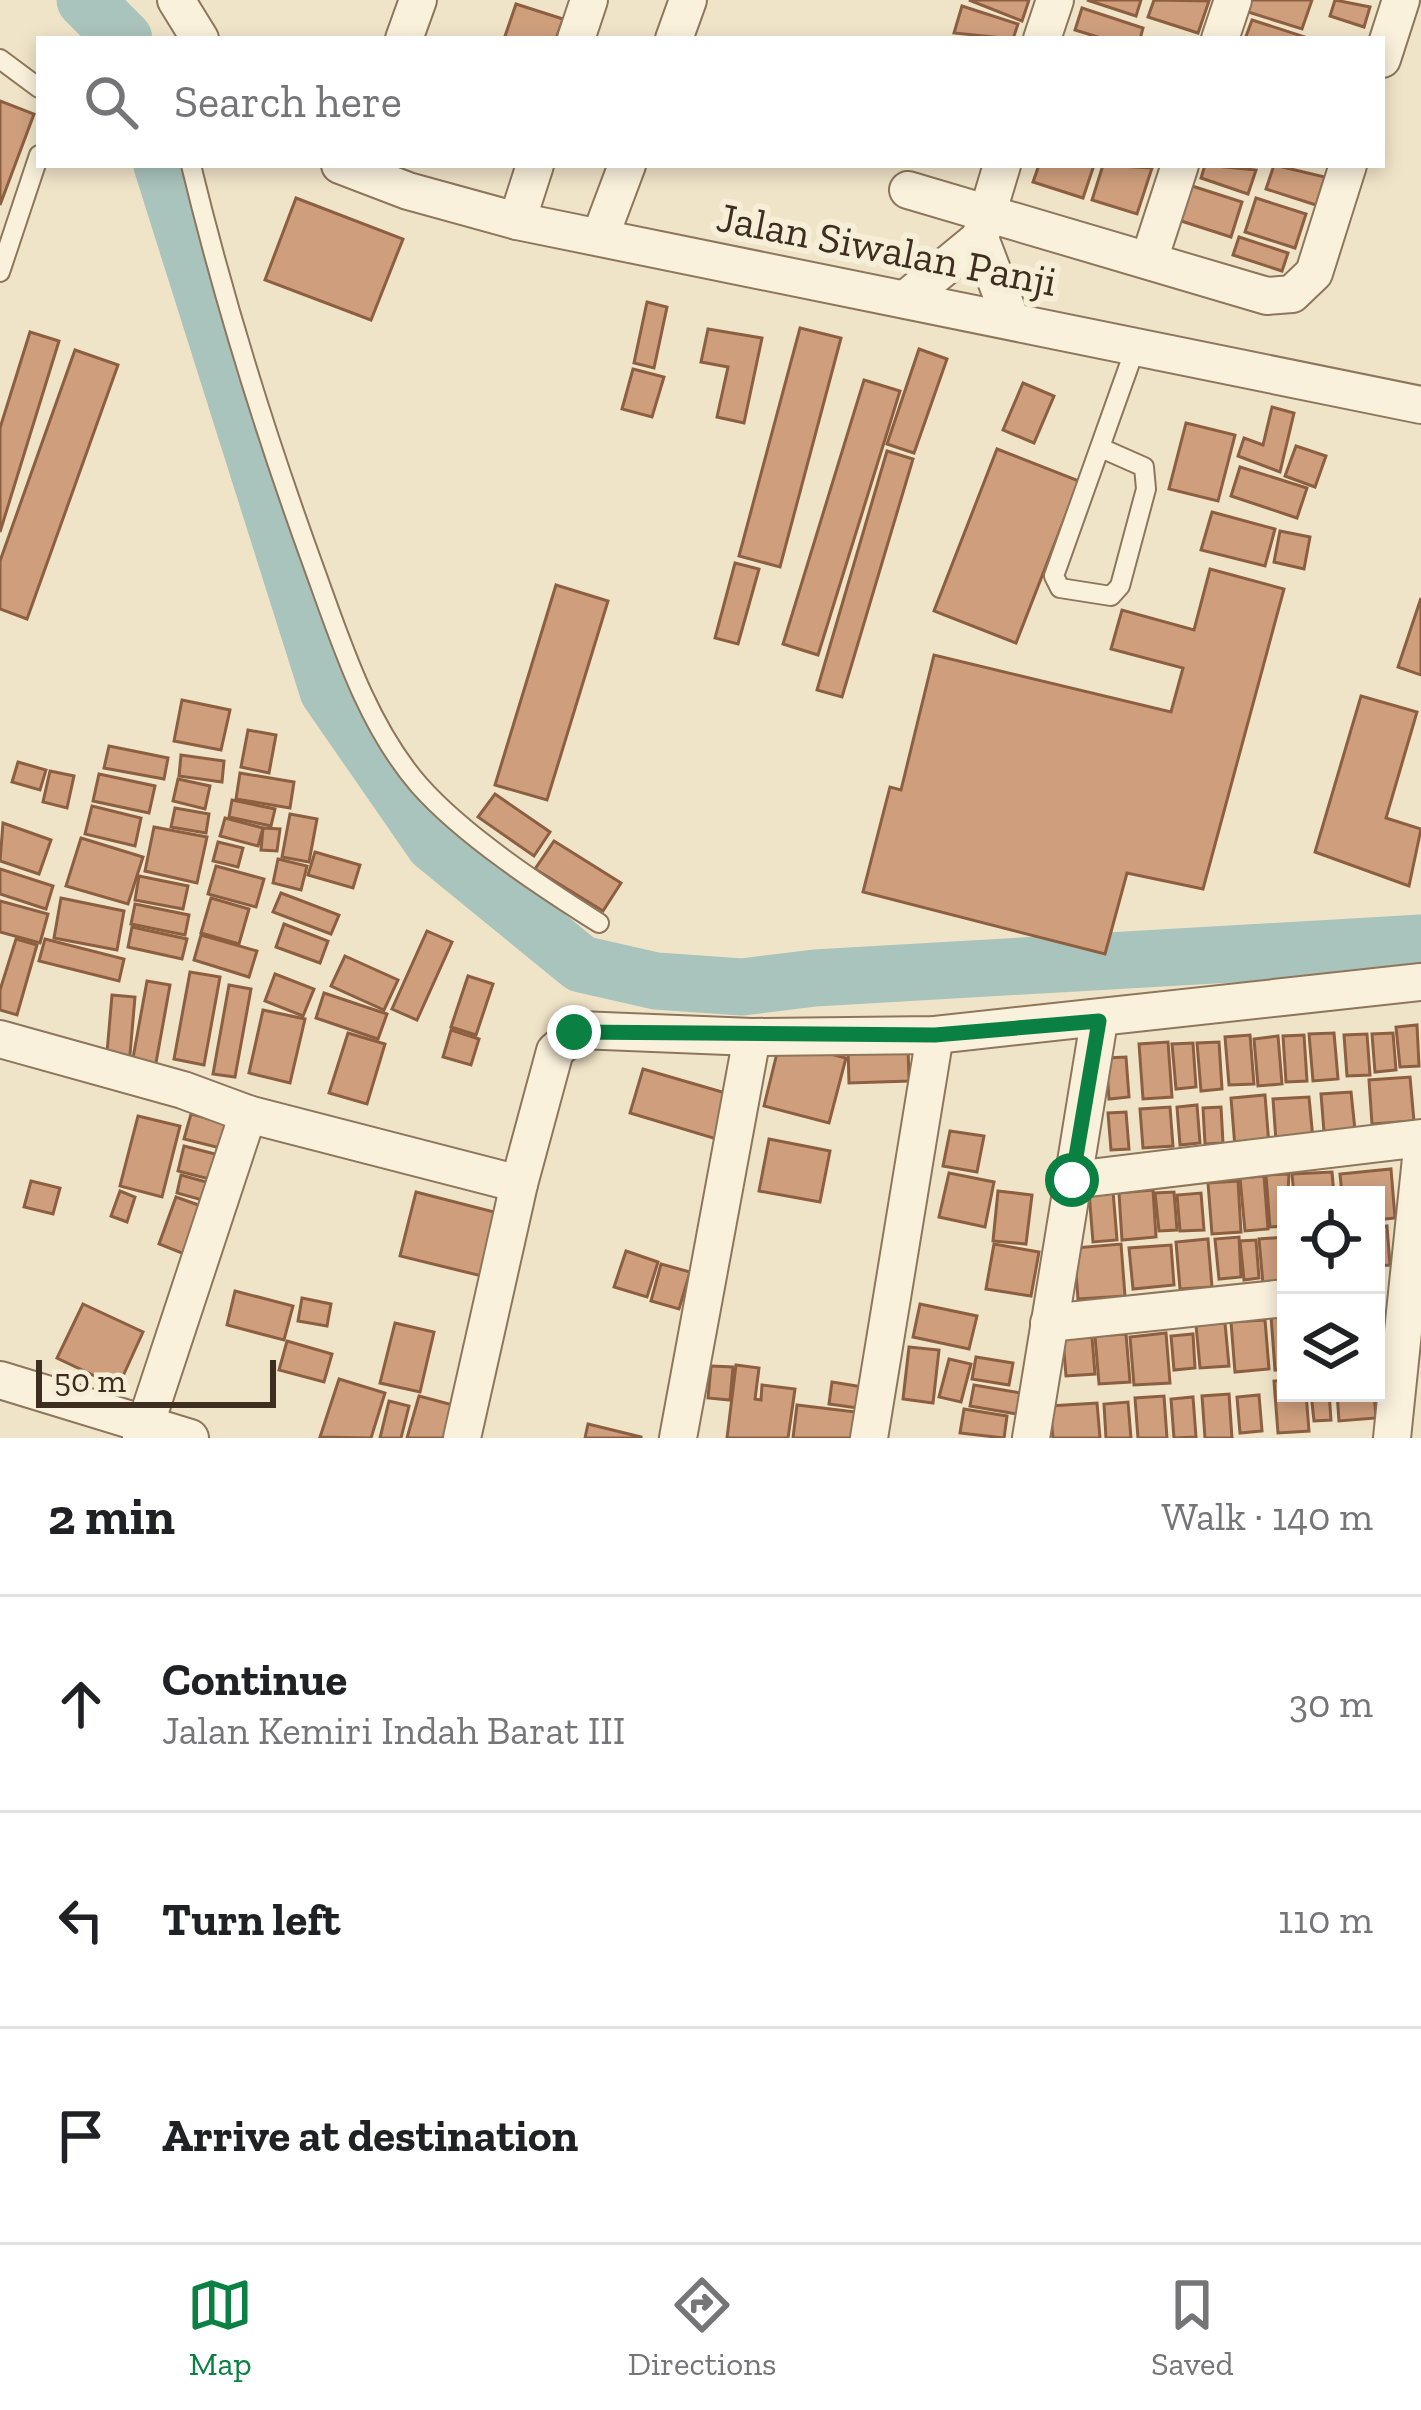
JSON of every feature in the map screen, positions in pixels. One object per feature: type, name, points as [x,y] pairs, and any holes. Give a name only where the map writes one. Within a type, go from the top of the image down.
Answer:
[{"type":"street","points":[[176,0],[198,36]]},
{"type":"street","points":[[405,36],[418,0]]},
{"type":"street","points":[[577,36],[589,0]]},
{"type":"street","points":[[675,36],[688,0]]},
{"type":"street","points":[[1043,36],[1055,0]]},
{"type":"street","points":[[1221,36],[1233,0]]},
{"type":"street","points":[[1385,50],[1401,0]]},
{"type":"street","name":"Jalan Siwalan Panji","points":[[355,168],[405,178],[517,221],[1421,405]]},
{"type":"street","points":[[517,221],[534,168]]},
{"type":"street","points":[[600,237],[626,168]]},
{"type":"street","points":[[907,298],[983,225],[1000,168]]},
{"type":"street","points":[[1149,260],[1179,168]]},
{"type":"street","points":[[908,190],[983,225],[1149,260],[1268,296],[1292,294],[1314,273],[1347,168]]},
{"type":"street","points":[[983,225],[1011,320]]},
{"type":"street","points":[[462,1438],[519,1184],[555,1051],[565,1037],[579,1030],[752,1037],[935,1035],[1099,1021],[1421,982]]},
{"type":"street","points":[[1030,1438],[1099,1021]]},
{"type":"street","points":[[869,1438],[935,1035]]},
{"type":"street","points":[[678,1438],[752,1037]]},
{"type":"street","points":[[0,1039],[183,1090],[248,1114],[519,1184]]},
{"type":"street","points":[[142,1431],[248,1114]]},
{"type":"street","points":[[1072,1180],[1421,1138]]},
{"type":"street","points":[[1392,1438],[1392,1286],[1421,1158]]},
{"type":"street","points":[[1049,1323],[1277,1299]]},
{"type":"street","points":[[0,1380],[142,1431],[190,1438]]},
{"type":"lane","points":[[0,59],[36,86]]},
{"type":"lane","points":[[0,272],[36,164]]},
{"type":"lane","points":[[192,168],[271,448],[344,650],[375,717],[419,785],[535,883],[599,923]]},
{"type":"lane","points":[[1101,448],[1144,467],[1146,489],[1120,586],[1111,596],[1098,597],[1060,588],[1054,576],[1136,346]]},
{"type":"building","points":[[969,0],[1029,0],[1022,21]]},
{"type":"building","points":[[1087,0],[1141,0],[1136,16]]},
{"type":"building","points":[[1154,0],[1209,1],[1198,33],[1148,17]]},
{"type":"building","points":[[1248,0],[1312,0],[1302,29],[1245,11]]},
{"type":"building","points":[[1335,0],[1370,7],[1364,27],[1330,16]]},
{"type":"building","points":[[516,4],[563,19],[557,36],[505,36]]},
{"type":"building","points":[[962,6],[1018,24],[1014,36],[954,33]]},
{"type":"building","points":[[1082,8],[1143,28],[1141,36],[1094,36],[1075,30]]},
{"type":"building","points":[[1252,20],[1302,36],[1246,36]]},
{"type":"building","points":[[0,101],[34,114],[0,205]]},
{"type":"building","points":[[1038,168],[1093,168],[1083,198],[1033,182]]},
{"type":"building","points":[[1102,168],[1152,168],[1137,214],[1092,200]]},
{"type":"building","points":[[1204,168],[1256,170],[1248,194],[1201,178]]},
{"type":"building","points":[[1273,168],[1325,177],[1316,205],[1266,189]]},
{"type":"building","points":[[1189,185],[1242,202],[1231,237],[1178,220]]},
{"type":"building","points":[[296,198],[403,239],[371,320],[265,280]]},
{"type":"building","points":[[1256,198],[1306,214],[1295,248],[1245,232]]},
{"type":"building","points":[[1239,237],[1288,253],[1282,271],[1233,255]]},
{"type":"building","points":[[647,302],[667,307],[654,368],[634,363]]},
{"type":"building","points":[[800,328],[841,338],[780,567],[739,556]]},
{"type":"building","points":[[708,329],[762,338],[744,423],[717,417],[728,367],[701,362]]},
{"type":"building","points":[[30,332],[59,341],[0,532],[0,428]]},
{"type":"building","points":[[919,349],[947,359],[914,453],[887,444]]},
{"type":"building","points":[[75,350],[118,365],[27,619],[0,609],[0,561]]},
{"type":"building","points":[[633,369],[664,377],[652,417],[622,409]]},
{"type":"building","points":[[864,380],[900,391],[818,655],[783,644]]},
{"type":"building","points":[[1023,383],[1054,396],[1034,443],[1003,430]]},
{"type":"building","points":[[1272,407],[1294,413],[1280,472],[1238,456],[1244,438],[1263,445]]},
{"type":"building","points":[[1186,423],[1235,435],[1218,501],[1169,489]]},
{"type":"building","points":[[1296,446],[1326,456],[1315,487],[1285,476]]},
{"type":"building","points":[[997,449],[1079,481],[1016,643],[934,611]]},
{"type":"building","points":[[887,451],[913,459],[842,697],[817,690]]},
{"type":"building","points":[[1240,467],[1307,488],[1297,518],[1231,496]]},
{"type":"building","points":[[1212,512],[1275,529],[1265,566],[1201,550]]},
{"type":"building","points":[[1280,531],[1310,537],[1304,569],[1274,562]]},
{"type":"building","points":[[735,563],[759,569],[738,644],[715,638]]},
{"type":"building","points":[[1210,569],[1284,589],[1203,889],[1127,873],[1105,954],[863,892],[890,787],[901,790],[934,655],[1171,712],[1183,668],[1111,649],[1122,610],[1194,630]]},
{"type":"building","points":[[556,585],[608,601],[547,800],[495,785]]},
{"type":"building","points":[[1421,598],[1421,675],[1398,667]]},
{"type":"building","points":[[1361,696],[1417,712],[1386,818],[1421,829],[1409,886],[1315,852]]},
{"type":"building","points":[[182,700],[230,710],[221,750],[174,741]]},
{"type":"building","points":[[248,730],[276,735],[269,773],[241,767]]},
{"type":"building","points":[[109,746],[168,758],[164,779],[104,768]]},
{"type":"building","points":[[181,755],[224,761],[222,782],[179,776]]},
{"type":"building","points":[[18,762],[46,770],[40,790],[12,782]]},
{"type":"building","points":[[50,771],[74,776],[67,808],[43,802]]},
{"type":"building","points":[[240,773],[294,782],[290,808],[236,799]]},
{"type":"building","points":[[99,774],[155,786],[149,813],[93,801]]},
{"type":"building","points":[[178,779],[210,786],[205,809],[173,801]]},
{"type":"building","points":[[495,794],[550,832],[534,856],[478,817]]},
{"type":"building","points":[[232,800],[275,809],[271,826],[229,817]]},
{"type":"building","points":[[92,806],[141,818],[135,846],[85,834]]},
{"type":"building","points":[[175,808],[209,814],[206,833],[171,827]]},
{"type":"building","points":[[290,814],[317,819],[309,862],[282,857]]},
{"type":"building","points":[[225,818],[263,828],[258,846],[220,836]]},
{"type":"building","points":[[3,823],[51,840],[39,874],[0,861]]},
{"type":"building","points":[[154,827],[207,837],[197,883],[145,871]]},
{"type":"building","points":[[263,828],[280,829],[277,851],[261,850]]},
{"type":"building","points":[[81,838],[143,857],[128,904],[66,886]]},
{"type":"building","points":[[554,841],[621,883],[603,911],[535,869]]},
{"type":"building","points":[[218,842],[243,848],[238,867],[213,861]]},
{"type":"building","points":[[315,852],[360,865],[353,888],[308,875]]},
{"type":"building","points":[[278,859],[307,866],[301,890],[273,883]]},
{"type":"building","points":[[216,866],[264,879],[256,907],[208,894]]},
{"type":"building","points":[[0,869],[53,886],[46,909],[0,894]]},
{"type":"building","points":[[139,876],[188,886],[183,909],[135,900]]},
{"type":"building","points":[[281,893],[339,915],[331,934],[273,912]]},
{"type":"building","points":[[61,898],[124,911],[117,950],[54,938]]},
{"type":"building","points":[[211,898],[249,909],[239,944],[201,933]]},
{"type":"building","points":[[0,901],[48,914],[40,943],[0,932]]},
{"type":"building","points":[[135,904],[189,915],[185,935],[131,924]]},
{"type":"building","points":[[284,924],[328,941],[320,963],[276,947]]},
{"type":"building","points":[[132,927],[187,939],[182,959],[128,947]]},
{"type":"building","points":[[427,931],[452,942],[417,1020],[392,1009]]},
{"type":"building","points":[[201,935],[257,951],[249,977],[194,960]]},
{"type":"building","points":[[16,939],[37,945],[17,1015],[0,1010],[0,990]]},
{"type":"building","points":[[45,939],[124,959],[119,981],[39,961]]},
{"type":"building","points":[[345,956],[398,980],[384,1010],[331,986]]},
{"type":"building","points":[[190,972],[220,977],[204,1065],[174,1059]]},
{"type":"building","points":[[275,974],[314,989],[303,1016],[265,1001]]},
{"type":"building","points":[[468,976],[493,984],[476,1035],[451,1027]]},
{"type":"building","points":[[147,981],[170,985],[154,1074],[131,1069]]},
{"type":"building","points":[[229,985],[251,989],[235,1077],[213,1074]]},
{"type":"building","points":[[324,993],[387,1014],[378,1039],[316,1018]]},
{"type":"building","points":[[112,995],[135,997],[129,1066],[106,1064]]},
{"type":"building","points":[[263,1010],[305,1019],[290,1083],[249,1073]]},
{"type":"building","points":[[1417,1025],[1419,1066],[1400,1067],[1396,1027]]},
{"type":"building","points":[[451,1030],[479,1039],[471,1065],[443,1057]]},
{"type":"building","points":[[348,1033],[385,1044],[367,1104],[329,1093]]},
{"type":"building","points":[[1334,1033],[1338,1079],[1313,1081],[1309,1034]]},
{"type":"building","points":[[1393,1033],[1396,1070],[1375,1072],[1372,1034]]},
{"type":"building","points":[[1367,1034],[1370,1075],[1347,1076],[1344,1035]]},
{"type":"building","points":[[1250,1035],[1254,1084],[1229,1085],[1225,1037]]},
{"type":"building","points":[[1304,1035],[1307,1081],[1286,1082],[1283,1036]]},
{"type":"building","points":[[1278,1036],[1282,1084],[1258,1086],[1254,1039]]},
{"type":"building","points":[[780,1041],[846,1058],[829,1123],[764,1106]]},
{"type":"building","points":[[1168,1042],[1172,1097],[1143,1099],[1139,1044]]},
{"type":"building","points":[[1219,1042],[1222,1089],[1201,1091],[1197,1043]]},
{"type":"building","points":[[1193,1043],[1196,1087],[1176,1089],[1172,1044]]},
{"type":"building","points":[[908,1047],[909,1081],[849,1083],[848,1049]]},
{"type":"building","points":[[1126,1057],[1129,1097],[1109,1099],[1106,1058]]},
{"type":"building","points":[[643,1069],[736,1096],[723,1141],[630,1113]]},
{"type":"building","points":[[1410,1077],[1414,1121],[1372,1124],[1369,1080]]},
{"type":"building","points":[[1351,1092],[1355,1130],[1324,1132],[1321,1094]]},
{"type":"building","points":[[1265,1095],[1269,1145],[1235,1147],[1231,1098]]},
{"type":"building","points":[[1309,1097],[1313,1139],[1276,1141],[1273,1099]]},
{"type":"building","points":[[1197,1105],[1200,1143],[1180,1145],[1177,1107]]},
{"type":"building","points":[[1170,1107],[1173,1146],[1143,1148],[1140,1109]]},
{"type":"building","points":[[1221,1107],[1223,1143],[1205,1144],[1203,1108]]},
{"type":"building","points":[[1126,1112],[1129,1149],[1111,1150],[1108,1113]]},
{"type":"building","points":[[191,1114],[234,1125],[228,1150],[184,1139]]},
{"type":"building","points":[[138,1116],[180,1126],[162,1197],[120,1186]]},
{"type":"building","points":[[950,1131],[984,1136],[977,1172],[943,1166]]},
{"type":"building","points":[[769,1139],[830,1151],[820,1202],[759,1191]]},
{"type":"building","points":[[184,1146],[227,1157],[221,1182],[178,1171]]},
{"type":"building","points":[[1391,1169],[1395,1218],[1385,1219],[1385,1186],[1341,1186],[1340,1174]]},
{"type":"building","points":[[1332,1172],[1333,1186],[1293,1186],[1292,1174]]},
{"type":"building","points":[[949,1173],[994,1182],[985,1227],[939,1217]]},
{"type":"building","points":[[1289,1174],[1288,1186],[1277,1186],[1277,1227],[1270,1227],[1266,1175]]},
{"type":"building","points":[[181,1175],[217,1185],[213,1203],[177,1193]]},
{"type":"building","points":[[1264,1176],[1268,1229],[1245,1231],[1240,1178]]},
{"type":"building","points":[[31,1181],[60,1188],[53,1214],[24,1207]]},
{"type":"building","points":[[1238,1181],[1241,1232],[1212,1234],[1208,1183]]},
{"type":"building","points":[[1153,1190],[1156,1237],[1122,1240],[1119,1193]]},
{"type":"building","points":[[120,1191],[135,1197],[127,1222],[111,1216]]},
{"type":"building","points":[[998,1191],[1032,1195],[1026,1244],[993,1241]]},
{"type":"building","points":[[1113,1191],[1117,1240],[1093,1242],[1089,1192]]},
{"type":"building","points":[[416,1192],[502,1214],[486,1277],[400,1256]]},
{"type":"building","points":[[1174,1192],[1177,1230],[1159,1231],[1155,1193]]},
{"type":"building","points":[[1201,1193],[1204,1230],[1180,1231],[1177,1195]]},
{"type":"building","points":[[176,1197],[204,1207],[187,1255],[159,1244]]},
{"type":"building","points":[[1385,1226],[1390,1265],[1385,1265]]},
{"type":"building","points":[[1239,1237],[1241,1277],[1219,1279],[1215,1239]]},
{"type":"building","points":[[1277,1238],[1277,1283],[1263,1284],[1259,1239]]},
{"type":"building","points":[[1208,1239],[1212,1287],[1180,1289],[1176,1242]]},
{"type":"building","points":[[1256,1240],[1259,1278],[1244,1280],[1240,1241]]},
{"type":"building","points":[[994,1244],[1039,1252],[1031,1296],[986,1289]]},
{"type":"building","points":[[1121,1244],[1125,1296],[1078,1299],[1074,1248]]},
{"type":"building","points":[[1171,1245],[1174,1285],[1133,1289],[1129,1248]]},
{"type":"building","points":[[626,1251],[658,1262],[647,1297],[614,1287]]},
{"type":"building","points":[[661,1264],[690,1272],[679,1309],[651,1301]]},
{"type":"building","points":[[235,1291],[293,1306],[284,1340],[227,1325]]},
{"type":"building","points":[[302,1298],[331,1304],[327,1326],[298,1321]]},
{"type":"building","points":[[83,1304],[143,1332],[118,1387],[57,1358]]},
{"type":"building","points":[[920,1304],[977,1316],[969,1349],[913,1337]]},
{"type":"building","points":[[1271,1316],[1277,1316],[1277,1370],[1275,1370]]},
{"type":"building","points":[[1265,1320],[1269,1369],[1235,1372],[1231,1322]]},
{"type":"building","points":[[395,1323],[434,1332],[420,1392],[380,1383]]},
{"type":"building","points":[[1225,1323],[1229,1366],[1200,1368],[1196,1325]]},
{"type":"building","points":[[1166,1333],[1170,1383],[1134,1385],[1130,1337]]},
{"type":"building","points":[[1126,1334],[1130,1382],[1099,1384],[1095,1336]]},
{"type":"building","points":[[1193,1334],[1195,1368],[1174,1370],[1171,1336]]},
{"type":"building","points":[[1092,1337],[1095,1374],[1066,1376],[1063,1339]]},
{"type":"building","points":[[287,1341],[332,1354],[324,1382],[279,1370]]},
{"type":"building","points":[[909,1347],[939,1350],[933,1403],[903,1399]]},
{"type":"building","points":[[976,1357],[1013,1363],[1009,1385],[972,1379]]},
{"type":"building","points":[[949,1359],[971,1364],[961,1402],[939,1397]]},
{"type":"building","points":[[736,1365],[759,1368],[755,1399],[761,1400],[762,1385],[795,1389],[788,1438],[727,1438]]},
{"type":"building","points":[[711,1366],[733,1367],[730,1400],[708,1398]]},
{"type":"building","points":[[339,1379],[385,1393],[371,1438],[320,1437]]},
{"type":"building","points":[[1274,1381],[1277,1402],[1307,1402],[1309,1431],[1278,1433]]},
{"type":"building","points":[[832,1382],[869,1388],[865,1409],[829,1404]]},
{"type":"building","points":[[974,1385],[1021,1393],[1017,1414],[970,1406]]},
{"type":"building","points":[[1229,1394],[1232,1438],[1205,1438],[1202,1396]]},
{"type":"building","points":[[1259,1395],[1262,1431],[1240,1433],[1237,1397]]},
{"type":"building","points":[[419,1396],[453,1405],[444,1438],[407,1438]]},
{"type":"building","points":[[1164,1396],[1167,1438],[1138,1438],[1135,1398]]},
{"type":"building","points":[[1193,1397],[1196,1437],[1174,1438],[1171,1399]]},
{"type":"building","points":[[389,1401],[409,1406],[401,1438],[380,1438]]},
{"type":"building","points":[[1128,1402],[1131,1438],[1106,1438],[1104,1404]]},
{"type":"building","points":[[1312,1402],[1330,1402],[1331,1420],[1314,1421]]},
{"type":"building","points":[[1338,1402],[1375,1402],[1376,1418],[1339,1421]]},
{"type":"building","points":[[1097,1403],[1100,1438],[1053,1438],[1050,1406]]},
{"type":"building","points":[[797,1405],[856,1412],[852,1438],[793,1438]]},
{"type":"building","points":[[964,1409],[1007,1416],[1004,1438],[960,1433]]},
{"type":"building","points":[[588,1424],[641,1437],[641,1438],[585,1438]]},
{"type":"waterway","points":[[85,0],[121,36]]},
{"type":"waterway","points":[[163,168],[328,691],[434,844],[581,964],[656,981],[742,987],[815,978],[1421,943]]},
{"type":"route","points":[[574,1032],[935,1035],[1099,1021],[1072,1180]]}]
